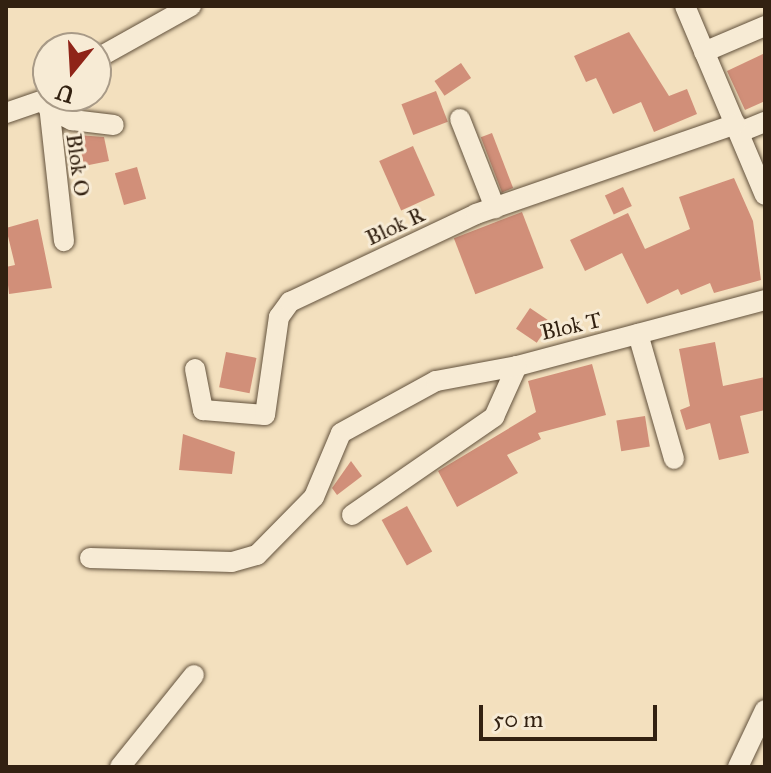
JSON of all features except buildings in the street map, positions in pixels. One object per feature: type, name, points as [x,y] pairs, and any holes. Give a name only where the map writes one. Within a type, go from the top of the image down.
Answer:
[{"type":"street","points":[[112,50],[191,6]]},
{"type":"street","points":[[685,6],[765,195]]},
{"type":"street","points":[[704,52],[765,26]]},
{"type":"street","points":[[6,113],[32,106]]},
{"type":"street","name":"Blok O","points":[[49,112],[64,241]]},
{"type":"street","points":[[62,112],[72,120],[114,125]]},
{"type":"street","points":[[460,119],[495,208]]},
{"type":"street","name":"Blok R","points":[[195,369],[203,410],[265,415],[281,310],[495,208],[738,128],[765,122]]},
{"type":"street","name":"Blok T","points":[[90,558],[232,562],[257,555],[314,497],[341,433],[436,381],[517,366],[765,300]]},
{"type":"street","points":[[638,334],[674,459]]},
{"type":"street","points":[[352,515],[494,417],[517,366]]},
{"type":"street","points":[[120,767],[194,675]]},
{"type":"street","points":[[738,767],[765,710]]}]
